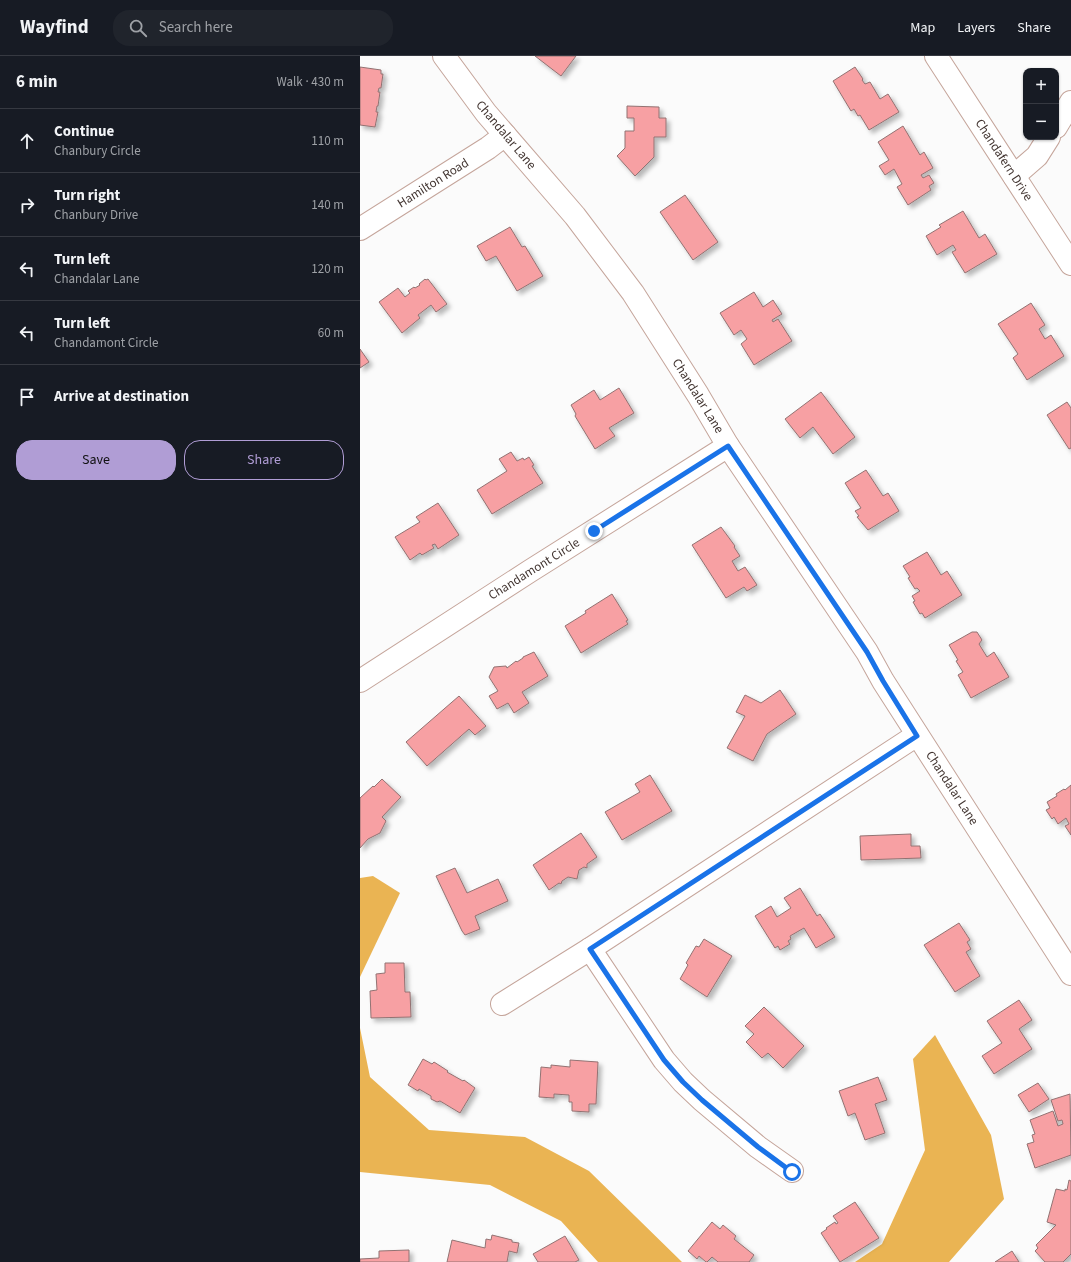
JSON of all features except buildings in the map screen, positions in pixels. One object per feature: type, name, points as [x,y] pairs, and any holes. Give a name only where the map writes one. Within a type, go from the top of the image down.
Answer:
[{"type":"street","name":"Chandalar Lane","points":[[444,56],[482,108],[575,216],[633,293],[698,395],[728,446],[867,652],[917,736],[1071,974]]},
{"type":"street","name":"Chandafern Drive","points":[[936,56],[1071,264]]},
{"type":"street","points":[[1059,122],[1071,102]]},
{"type":"street","name":"Hamilton Road","points":[[360,229],[488,148],[505,135]]},
{"type":"street","points":[[1014,176],[1037,156],[1048,140]]},
{"type":"street","name":"Chandamont Circle","points":[[360,681],[530,571],[728,446]]},
{"type":"street","points":[[502,1004],[590,949],[917,736]]},
{"type":"street","points":[[590,949],[664,1060],[683,1082],[758,1147],[792,1172]]},
{"type":"shaded area","points":[[373,876],[400,893],[360,977],[360,878]]},
{"type":"shaded area","points":[[360,1028],[370,1077],[429,1130],[525,1137],[589,1171],[682,1262],[598,1262],[561,1221],[490,1185],[360,1172]]},
{"type":"shaded area","points":[[935,1035],[991,1135],[1004,1199],[949,1262],[855,1262],[882,1244],[925,1150],[913,1059]]},
{"type":"route","points":[[594,531],[728,446],[867,652],[917,736],[590,949],[664,1060],[683,1082],[758,1147],[792,1172]]}]
